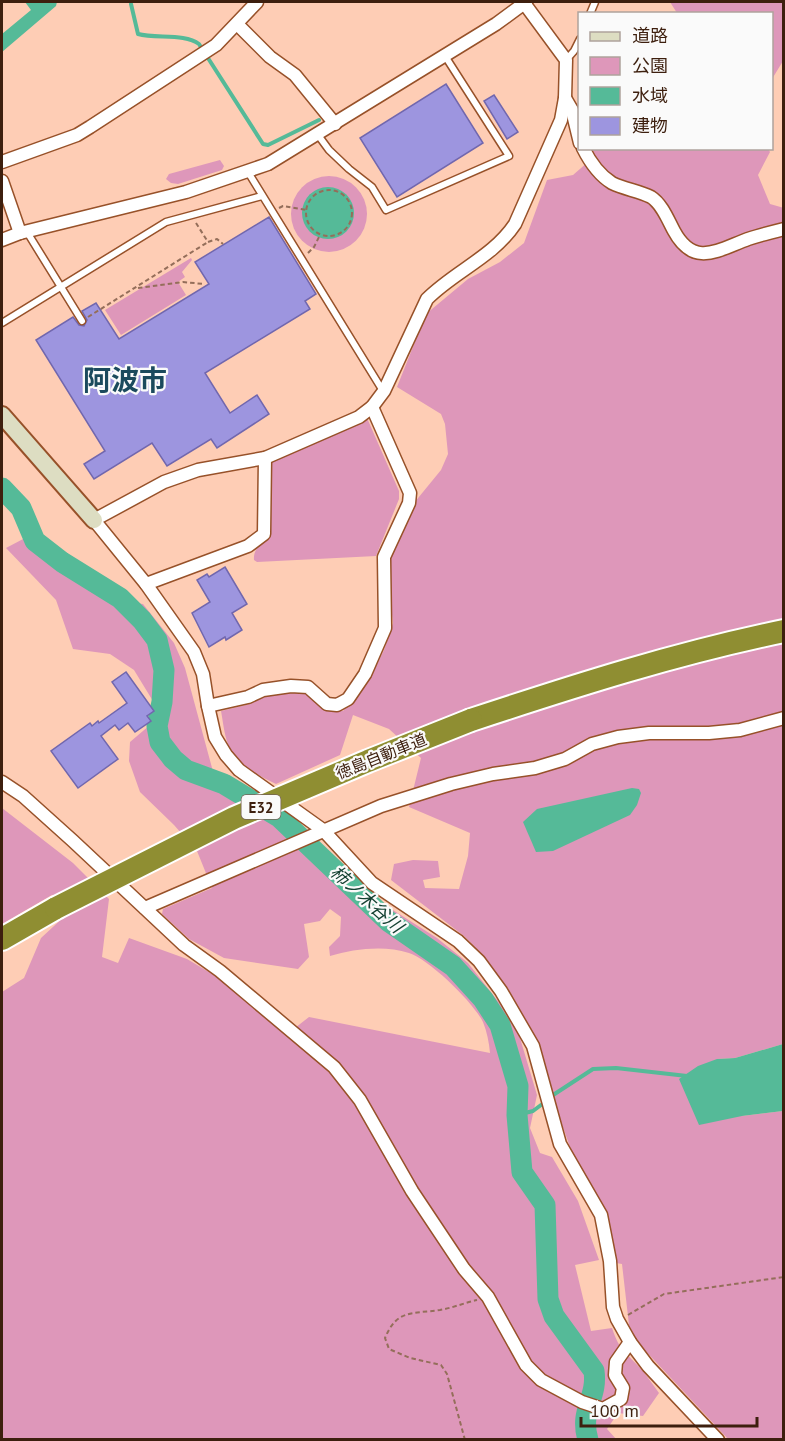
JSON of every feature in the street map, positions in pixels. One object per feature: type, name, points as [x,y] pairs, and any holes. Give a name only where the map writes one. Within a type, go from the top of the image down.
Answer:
[{"type":"highway","name":"徳島自動車道","points":[[2,939],[56,908],[234,819],[368,761],[471,720],[577,685],[667,659],[783,632]]},
{"type":"street","points":[[2,162],[77,135],[204,53],[237,24],[257,2]]},
{"type":"street","points":[[2,240],[23,232],[186,192],[268,164],[496,24],[525,2],[566,60],[565,98],[561,120],[515,224],[506,237],[491,251],[427,299],[384,391],[372,407],[359,417],[266,458],[198,470],[164,482],[94,520]]},
{"type":"street","points":[[237,24],[270,57],[295,75],[335,124]]},
{"type":"street","points":[[565,98],[572,110],[578,138]]},
{"type":"street","points":[[584,150],[593,166],[611,182],[653,198],[681,242],[690,251],[701,254],[717,252],[783,229]]},
{"type":"street","points":[[2,181],[23,232]]},
{"type":"street","points":[[208,706],[248,698],[262,690],[291,686],[308,687],[327,704],[337,705],[348,699],[365,674],[385,628],[384,557],[409,503],[410,493],[372,407]]},
{"type":"street","points":[[2,415],[94,520],[146,584],[194,652],[203,674],[215,737],[226,755],[239,770],[323,830],[372,883],[458,941],[479,962],[501,991],[532,1046],[560,1144],[601,1215],[610,1261],[613,1307],[617,1319],[630,1342],[648,1366],[718,1440]]},
{"type":"street","points":[[146,584],[248,546],[264,534],[266,458]]},
{"type":"street","points":[[145,908],[323,830],[401,799],[451,784],[493,774],[535,768],[565,759],[592,744],[618,737],[649,733],[710,733],[740,730],[783,718]]},
{"type":"street","points":[[2,782],[23,796],[184,945],[220,971],[334,1067],[360,1100],[412,1191],[451,1250],[488,1297],[526,1365],[541,1380],[588,1404],[603,1409],[621,1399],[622,1388],[615,1375],[616,1362],[630,1342]]},
{"type":"lane","points":[[566,60],[574,51],[578,41]]},
{"type":"lane","points":[[318,135],[349,170],[372,187],[386,210],[509,156],[445,56]]},
{"type":"lane","points":[[248,172],[384,391]]},
{"type":"lane","points":[[2,322],[166,222],[262,196]]},
{"type":"lane","points":[[23,232],[61,286],[82,321]]},
{"type":"path","points":[[320,191],[336,191],[349,201],[352,217],[344,231],[330,237],[320,235],[310,228],[306,210],[309,200],[320,191]]},
{"type":"path","points":[[272,213],[283,206],[306,210]]},
{"type":"path","points":[[192,215],[208,242]]},
{"type":"path","points":[[315,247],[320,235]]},
{"type":"path","points":[[82,321],[208,242],[217,239],[223,244]]},
{"type":"path","points":[[136,288],[183,282],[204,284]]},
{"type":"path","points":[[617,1319],[664,1294],[783,1277]]},
{"type":"path","points":[[465,1440],[447,1374],[441,1365],[410,1358],[390,1349],[385,1338],[391,1323],[408,1313],[442,1309],[488,1297]]},
{"type":"green space","points":[[670,2],[783,2],[783,61],[773,77],[773,12],[676,12]]},
{"type":"green space","points":[[585,150],[769,150],[770,152],[758,175],[770,204],[784,208],[783,1044],[735,1058],[717,1059],[742,1116],[783,1111],[783,1439],[728,1439],[638,1343],[629,1325],[622,1264],[616,1263],[608,1217],[570,1147],[549,1088],[535,1036],[508,989],[483,955],[464,936],[391,880],[394,864],[413,860],[438,861],[440,877],[423,880],[425,888],[459,889],[468,856],[470,833],[409,807],[421,758],[389,729],[353,715],[340,755],[276,784],[255,773],[236,757],[227,740],[221,711],[250,704],[263,697],[287,690],[306,694],[324,708],[343,711],[370,678],[384,650],[393,623],[389,588],[390,561],[414,503],[441,470],[448,454],[445,424],[441,414],[397,387],[426,314],[468,279],[500,262],[524,243],[547,180],[573,175],[588,162]]},
{"type":"green space","points":[[220,160],[224,166],[222,170],[178,184],[166,179],[169,174]]},
{"type":"green space","points":[[329,176],[343,179],[356,187],[364,200],[367,214],[364,228],[356,241],[343,249],[329,252],[315,249],[302,241],[294,228],[291,214],[294,200],[302,187],[315,179]]},
{"type":"green space","points":[[191,258],[192,260],[182,272],[185,277],[178,282],[186,295],[121,335],[105,310]]},
{"type":"green space","points":[[367,418],[399,491],[399,499],[376,556],[257,562],[254,560],[257,549],[271,536],[270,465],[273,461]]},
{"type":"green space","points":[[25,538],[113,600],[143,604],[174,643],[185,668],[218,790],[276,820],[330,874],[437,938],[468,963],[501,1005],[520,1038],[537,1095],[530,1128],[540,1153],[552,1157],[578,1201],[599,1260],[575,1265],[591,1331],[612,1328],[621,1347],[659,1393],[643,1416],[618,1413],[607,1429],[617,1440],[2,1439],[2,992],[24,978],[41,938],[67,914],[52,895],[2,924],[2,808],[73,863],[109,899],[102,957],[118,963],[129,938],[187,959],[224,981],[286,1035],[309,1017],[490,1053],[486,1030],[478,1014],[450,983],[418,957],[389,949],[349,951],[330,956],[329,947],[340,936],[341,917],[330,909],[320,921],[304,924],[309,957],[298,969],[224,958],[189,939],[162,914],[163,909],[212,888],[197,851],[140,792],[129,761],[130,742],[150,725],[155,716],[156,706],[134,670],[110,654],[73,649],[56,600],[6,548]]},
{"type":"water","points":[[25,2],[57,2],[56,6],[2,52],[2,34],[31,10]]},
{"type":"water","points":[[328,187],[342,191],[350,199],[354,213],[350,227],[342,235],[328,239],[314,235],[306,227],[302,213],[306,199],[314,191]]},
{"type":"water","points":[[632,788],[639,789],[641,793],[630,815],[553,851],[536,852],[523,822],[537,809]]},
{"type":"water","points":[[783,1044],[783,1111],[742,1116],[699,1125],[679,1079],[698,1066],[717,1059],[735,1058]]},
{"type":"building","points":[[446,84],[483,143],[397,197],[360,138]]},
{"type":"building","points":[[494,95],[518,132],[507,139],[484,101]]},
{"type":"building","points":[[269,217],[316,294],[305,301],[310,309],[205,373],[230,413],[257,395],[269,414],[217,448],[211,439],[167,466],[152,443],[94,479],[84,464],[105,451],[36,340],[73,317],[79,325],[84,326],[87,320],[82,311],[96,303],[119,339],[209,284],[195,262]]},
{"type":"building","points":[[225,567],[247,604],[232,613],[242,630],[209,647],[192,613],[210,602],[197,580],[207,574],[209,577]]},
{"type":"building","points":[[126,672],[154,711],[147,716],[151,721],[135,732],[128,723],[119,730],[115,725],[101,736],[118,759],[78,788],[51,751],[90,723],[92,726],[98,721],[99,723],[127,703],[112,682]]},
{"type":"waterway","points":[[131,4],[138,34],[186,38],[199,44],[263,144],[268,145],[319,120]]},
{"type":"waterway","name":"柿ノ木谷川","points":[[2,488],[21,508],[35,541],[62,562],[120,598],[142,620],[157,640],[164,670],[162,702],[157,726],[160,742],[173,759],[186,770],[224,784],[279,817],[388,921],[453,966],[483,999],[500,1025],[518,1086],[517,1115],[522,1172],[545,1205],[548,1299],[554,1316],[594,1371],[595,1380],[586,1420],[588,1440]]},
{"type":"waterway","points":[[550,1097],[593,1069],[616,1068],[687,1076]]},
{"type":"waterway","points":[[517,1115],[533,1111],[545,1102]]},
{"type":"district","name":"阿波市","points":[[125,379]]}]
